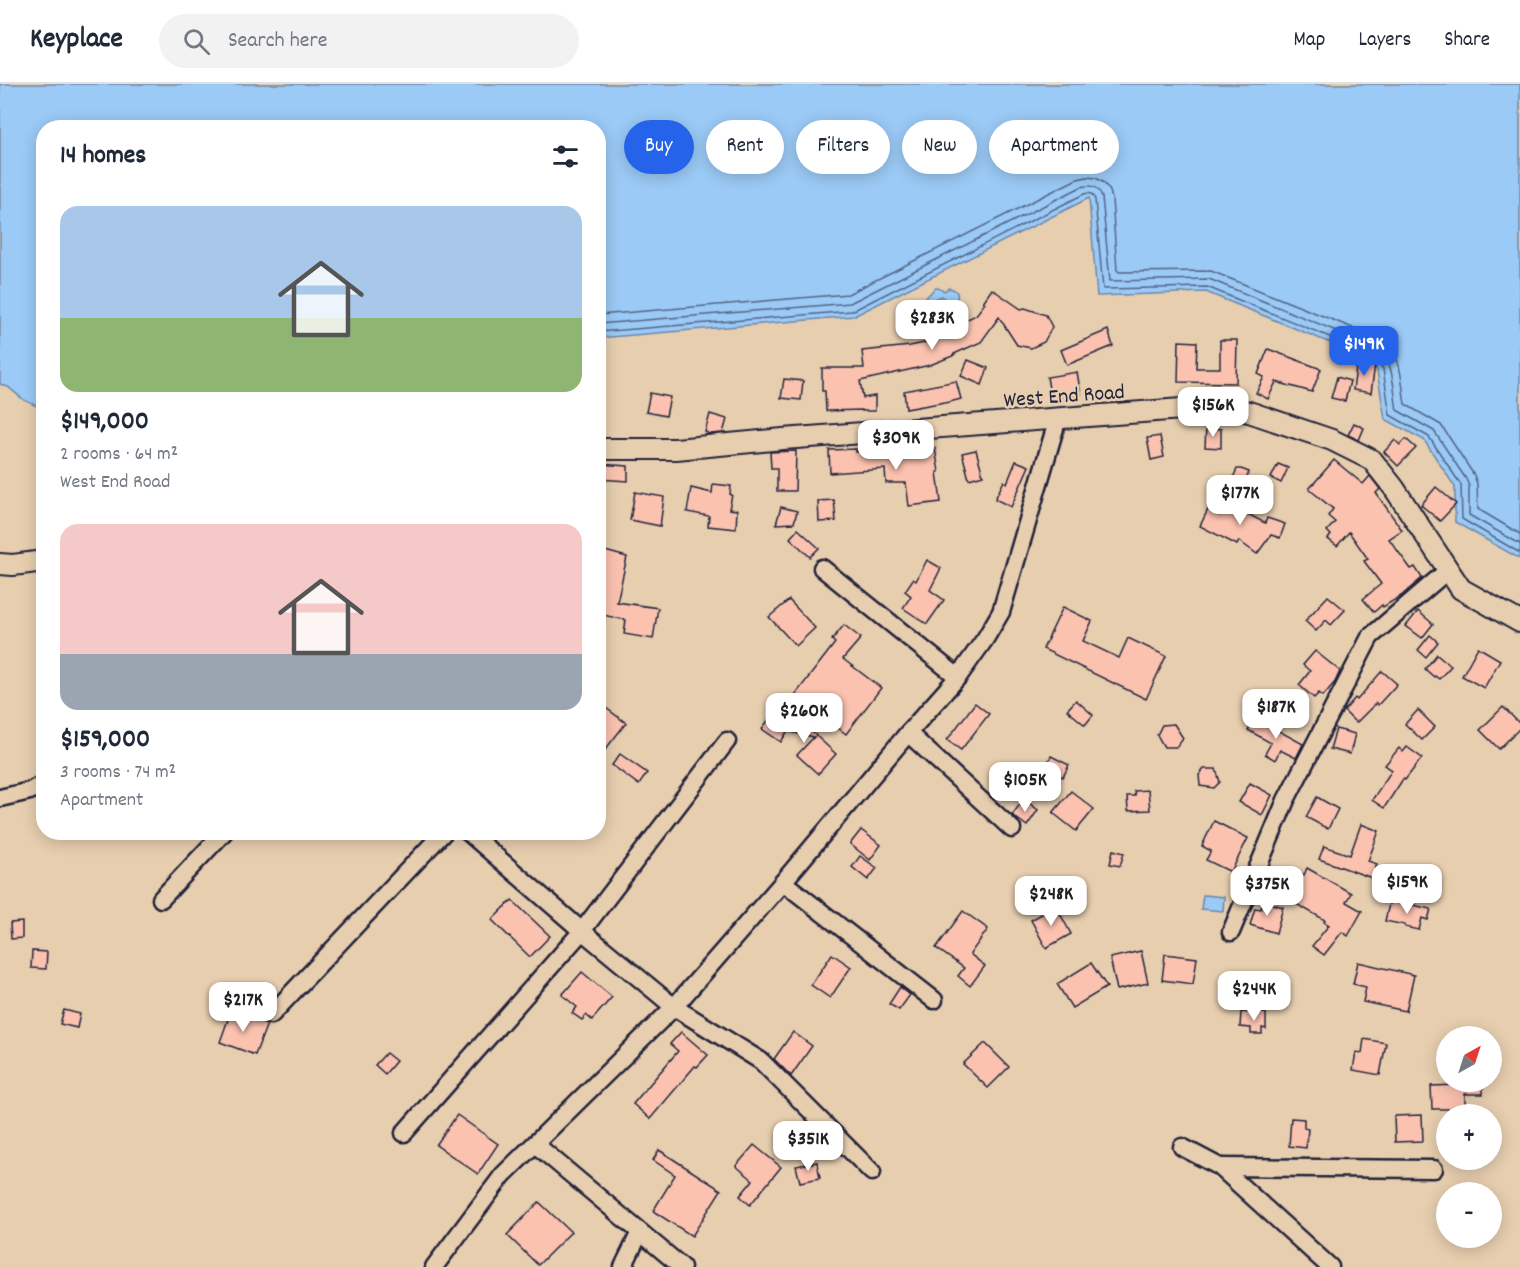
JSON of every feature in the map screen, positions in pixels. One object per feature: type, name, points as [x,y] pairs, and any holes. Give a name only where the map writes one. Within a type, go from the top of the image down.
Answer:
[{"type":"main road","name":"West End Road","points":[[606,449],[676,449],[1217,405],[1249,412],[1332,440],[1372,460],[1394,488],[1461,589],[1520,622]]},
{"type":"main road","points":[[0,564],[36,562]]},
{"type":"street","points":[[434,1267],[503,1175],[674,1007],[958,677],[1001,612],[1058,418]]},
{"type":"street","points":[[822,568],[958,677]]},
{"type":"street","points":[[1231,932],[1286,800],[1370,638],[1448,570]]},
{"type":"street","points":[[908,733],[1012,829]]},
{"type":"street","points":[[404,1134],[582,931],[727,741]]},
{"type":"street","points":[[0,798],[36,788]]},
{"type":"street","points":[[161,899],[216,840]]},
{"type":"street","points":[[271,1015],[436,840]]},
{"type":"street","points":[[477,840],[674,1007],[761,1061],[872,1172]]},
{"type":"street","points":[[783,882],[934,1000]]},
{"type":"street","points":[[535,1144],[682,1267]]},
{"type":"street","points":[[1182,1147],[1220,1167],[1330,1267]]},
{"type":"street","points":[[1220,1167],[1434,1169]]},
{"type":"street","points":[[623,1267],[640,1232]]},
{"type":"water","points":[[0,84],[1520,84],[1520,559],[1455,522],[1455,487],[1424,440],[1385,419],[1377,371],[1372,360],[1206,292],[1097,296],[1089,198],[854,316],[606,337],[606,120],[36,120],[36,406],[24,400],[8,387],[0,384]]},
{"type":"water","points":[[935,288],[944,291],[949,288],[953,289],[957,297],[951,304],[942,296],[935,299],[931,310],[927,311],[922,308],[921,303]]},
{"type":"water","points":[[1203,895],[1224,897],[1223,911],[1201,909]]},
{"type":"building","points":[[992,289],[1021,309],[1025,308],[1046,315],[1052,327],[1044,342],[1031,348],[1017,345],[999,317],[981,342],[955,355],[930,365],[860,381],[863,398],[875,396],[875,411],[826,411],[825,391],[822,391],[822,368],[864,368],[862,351],[924,343],[949,332],[947,329],[976,315]]},
{"type":"building","points":[[1108,330],[1113,346],[1067,365],[1061,350]]},
{"type":"building","points":[[1220,340],[1237,340],[1236,383],[1178,382],[1179,341],[1197,342],[1196,368],[1220,368]]},
{"type":"building","points":[[1268,349],[1321,369],[1312,392],[1276,382],[1268,399],[1256,393],[1264,377],[1258,374]]},
{"type":"building","points":[[968,360],[988,368],[982,385],[961,376]]},
{"type":"building","points":[[1357,361],[1375,364],[1371,393],[1353,390]]},
{"type":"building","points":[[1077,372],[1081,395],[1051,400],[1047,377]]},
{"type":"building","points":[[1337,377],[1350,381],[1345,401],[1331,398]]},
{"type":"building","points":[[784,379],[803,381],[801,400],[781,398]]},
{"type":"building","points":[[956,381],[961,399],[906,409],[904,391]]},
{"type":"building","points":[[650,393],[670,397],[666,416],[646,412]]},
{"type":"building","points":[[710,414],[727,419],[723,433],[705,432]]},
{"type":"building","points":[[1354,423],[1364,428],[1359,440],[1348,435]]},
{"type":"building","points":[[1206,428],[1221,429],[1221,448],[1205,447]]},
{"type":"building","points":[[1160,436],[1164,457],[1151,460],[1147,438]]},
{"type":"building","points":[[1406,439],[1416,448],[1398,466],[1384,452],[1395,440],[1400,445]]},
{"type":"building","points":[[935,448],[941,502],[909,506],[906,483],[886,483],[885,469],[830,473],[829,450],[893,451],[893,454],[918,456],[917,451]]},
{"type":"building","points":[[976,450],[983,475],[969,479],[962,453]]},
{"type":"building","points":[[796,451],[795,491],[777,491],[777,468],[771,468],[770,452]]},
{"type":"building","points":[[1334,460],[1363,484],[1370,476],[1380,489],[1376,493],[1402,530],[1389,539],[1411,569],[1415,567],[1422,578],[1401,596],[1383,607],[1382,605],[1374,612],[1363,599],[1381,584],[1364,561],[1368,559],[1349,532],[1337,546],[1328,539],[1331,535],[1327,531],[1335,522],[1328,516],[1333,509],[1309,489]]},
{"type":"building","points":[[1016,461],[1029,466],[1011,507],[995,499],[1004,481],[1007,483]]},
{"type":"building","points":[[1278,464],[1288,468],[1281,483],[1271,478]]},
{"type":"building","points":[[606,465],[628,466],[628,481],[606,480]]},
{"type":"building","points":[[1237,469],[1249,472],[1245,483],[1233,478]]},
{"type":"building","points":[[713,484],[731,486],[729,509],[737,510],[736,529],[708,526],[709,516],[687,512],[691,488],[712,493]]},
{"type":"building","points":[[1219,487],[1219,516],[1224,502],[1265,523],[1267,518],[1285,524],[1280,538],[1271,535],[1257,554],[1239,541],[1237,545],[1200,526]]},
{"type":"building","points":[[1436,487],[1456,504],[1440,521],[1421,505]]},
{"type":"building","points":[[635,492],[664,497],[660,526],[630,520]]},
{"type":"building","points":[[834,500],[836,521],[819,522],[818,501]]},
{"type":"building","points":[[781,507],[797,511],[794,523],[776,524]]},
{"type":"building","points":[[798,529],[819,548],[810,557],[790,538]]},
{"type":"building","points":[[606,551],[627,557],[617,602],[658,608],[653,639],[624,634],[626,620],[606,616]]},
{"type":"building","points":[[927,560],[941,568],[930,590],[944,600],[927,624],[903,608],[911,596],[905,591],[913,579],[916,581]]},
{"type":"building","points":[[1328,596],[1345,610],[1331,625],[1326,620],[1316,631],[1305,621]]},
{"type":"building","points":[[789,600],[815,628],[796,646],[769,617]]},
{"type":"building","points":[[1063,607],[1092,621],[1083,641],[1119,658],[1128,638],[1166,656],[1146,699],[1043,649]]},
{"type":"building","points":[[1418,611],[1433,624],[1422,638],[1406,626]]},
{"type":"building","points":[[844,625],[861,638],[843,659],[881,688],[846,734],[795,695],[835,643],[832,640]]},
{"type":"building","points":[[1430,635],[1438,642],[1426,657],[1418,650]]},
{"type":"building","points":[[1478,647],[1500,660],[1484,688],[1462,676]]},
{"type":"building","points":[[1315,651],[1340,671],[1335,682],[1323,696],[1319,693],[1314,698],[1299,685],[1310,671],[1303,665]]},
{"type":"building","points":[[1437,654],[1451,666],[1439,679],[1425,669]]},
{"type":"building","points":[[1382,671],[1397,684],[1378,705],[1376,703],[1356,723],[1344,711],[1355,698],[1357,700]]},
{"type":"building","points":[[1076,700],[1093,715],[1085,725],[1067,710]]},
{"type":"building","points":[[975,703],[989,714],[961,750],[947,740]]},
{"type":"building","points":[[1503,707],[1520,724],[1520,728],[1499,749],[1480,730]]},
{"type":"building","points":[[606,708],[626,723],[606,749]]},
{"type":"building","points":[[1418,710],[1435,727],[1422,740],[1405,724]]},
{"type":"building","points":[[1255,718],[1303,744],[1296,758],[1280,750],[1275,760],[1265,754],[1271,743],[1248,730]]},
{"type":"building","points":[[769,719],[784,730],[792,721],[800,721],[836,754],[818,774],[797,755],[814,737],[786,731],[781,742],[762,729]]},
{"type":"building","points":[[1174,724],[1183,738],[1176,747],[1164,747],[1157,735],[1162,725]]},
{"type":"building","points":[[1336,729],[1355,734],[1350,754],[1330,749]]},
{"type":"building","points":[[1407,747],[1422,758],[1405,780],[1403,779],[1384,808],[1372,800],[1392,770],[1385,765],[1399,748],[1403,752]]},
{"type":"building","points":[[620,754],[647,773],[639,785],[612,765]]},
{"type":"building","points":[[1051,756],[1069,765],[1063,777],[1045,768]]},
{"type":"building","points":[[1204,769],[1216,769],[1220,782],[1214,788],[1200,786],[1199,775]]},
{"type":"building","points":[[1250,783],[1272,795],[1262,815],[1239,802]]},
{"type":"building","points":[[1148,790],[1150,810],[1128,811],[1127,796],[1135,796],[1134,791]]},
{"type":"building","points":[[1071,791],[1094,809],[1076,831],[1053,813]]},
{"type":"building","points":[[1317,797],[1338,809],[1328,829],[1306,817]]},
{"type":"building","points":[[1024,799],[1038,810],[1027,826],[1012,815]]},
{"type":"building","points":[[1214,821],[1248,838],[1231,872],[1206,860],[1211,851],[1202,846]]},
{"type":"building","points":[[1361,824],[1379,831],[1368,861],[1377,864],[1372,878],[1319,859],[1324,846],[1350,855]]},
{"type":"building","points":[[861,830],[881,845],[870,860],[850,844]]},
{"type":"building","points":[[1113,850],[1124,853],[1120,866],[1110,864]]},
{"type":"building","points":[[860,856],[877,868],[868,880],[852,867]]},
{"type":"building","points":[[1307,868],[1351,893],[1346,902],[1362,911],[1348,936],[1342,932],[1324,955],[1312,946],[1329,925],[1324,922],[1325,920],[1282,896],[1296,870],[1304,875]]},
{"type":"building","points":[[512,900],[550,936],[530,957],[492,920]]},
{"type":"building","points":[[1390,900],[1431,909],[1428,920],[1422,918],[1419,930],[1385,921]]},
{"type":"building","points":[[1263,901],[1283,907],[1276,933],[1250,925],[1255,908],[1261,909]]},
{"type":"building","points":[[1056,906],[1071,934],[1046,948],[1031,920]]},
{"type":"building","points":[[963,911],[988,929],[970,954],[985,966],[970,986],[958,976],[964,968],[936,948]]},
{"type":"building","points":[[22,922],[22,938],[11,939],[10,923]]},
{"type":"building","points":[[32,951],[47,952],[46,969],[31,968]]},
{"type":"building","points":[[1141,951],[1148,983],[1117,990],[1110,958]]},
{"type":"building","points":[[832,954],[851,967],[830,998],[811,985]]},
{"type":"building","points":[[1165,954],[1197,958],[1193,984],[1162,980]]},
{"type":"building","points":[[1358,962],[1414,975],[1406,1011],[1363,1002],[1366,987],[1353,984]]},
{"type":"building","points":[[1091,963],[1107,987],[1072,1008],[1057,984]]},
{"type":"building","points":[[582,972],[612,997],[592,1020],[586,1015],[582,1020],[572,1013],[577,1007],[562,995]]},
{"type":"building","points":[[900,987],[910,995],[899,1010],[889,1004]]},
{"type":"building","points":[[64,1010],[80,1014],[77,1028],[60,1024]]},
{"type":"building","points":[[231,1011],[267,1024],[255,1055],[220,1042]]},
{"type":"building","points":[[1241,1012],[1266,1013],[1266,1029],[1262,1028],[1262,1034],[1251,1034],[1251,1028],[1240,1027]]},
{"type":"building","points":[[681,1032],[708,1055],[697,1067],[695,1066],[650,1119],[633,1104],[678,1051],[670,1044]]},
{"type":"building","points":[[793,1032],[812,1046],[791,1076],[774,1059]]},
{"type":"building","points":[[1364,1039],[1386,1043],[1380,1075],[1353,1070],[1356,1052],[1362,1053]]},
{"type":"building","points":[[985,1043],[1009,1067],[988,1088],[963,1064]]},
{"type":"building","points":[[386,1053],[396,1061],[385,1074],[375,1065]]},
{"type":"building","points":[[1431,1086],[1436,1086],[1436,1092],[1483,1092],[1483,1094],[1465,1094],[1465,1104],[1436,1104],[1436,1109],[1432,1109]]},
{"type":"building","points":[[457,1115],[498,1144],[478,1174],[436,1145]]},
{"type":"building","points":[[1422,1115],[1423,1141],[1395,1142],[1394,1116]]},
{"type":"building","points":[[1291,1118],[1304,1119],[1304,1128],[1308,1129],[1306,1148],[1289,1146]]},
{"type":"building","points":[[754,1145],[781,1167],[750,1205],[740,1196],[753,1180],[736,1166]]},
{"type":"building","points":[[659,1150],[721,1190],[692,1236],[653,1211],[675,1175],[653,1160]]},
{"type":"building","points":[[817,1162],[820,1178],[800,1182],[796,1166]]},
{"type":"building","points":[[539,1202],[571,1232],[538,1265],[507,1235]]}]
